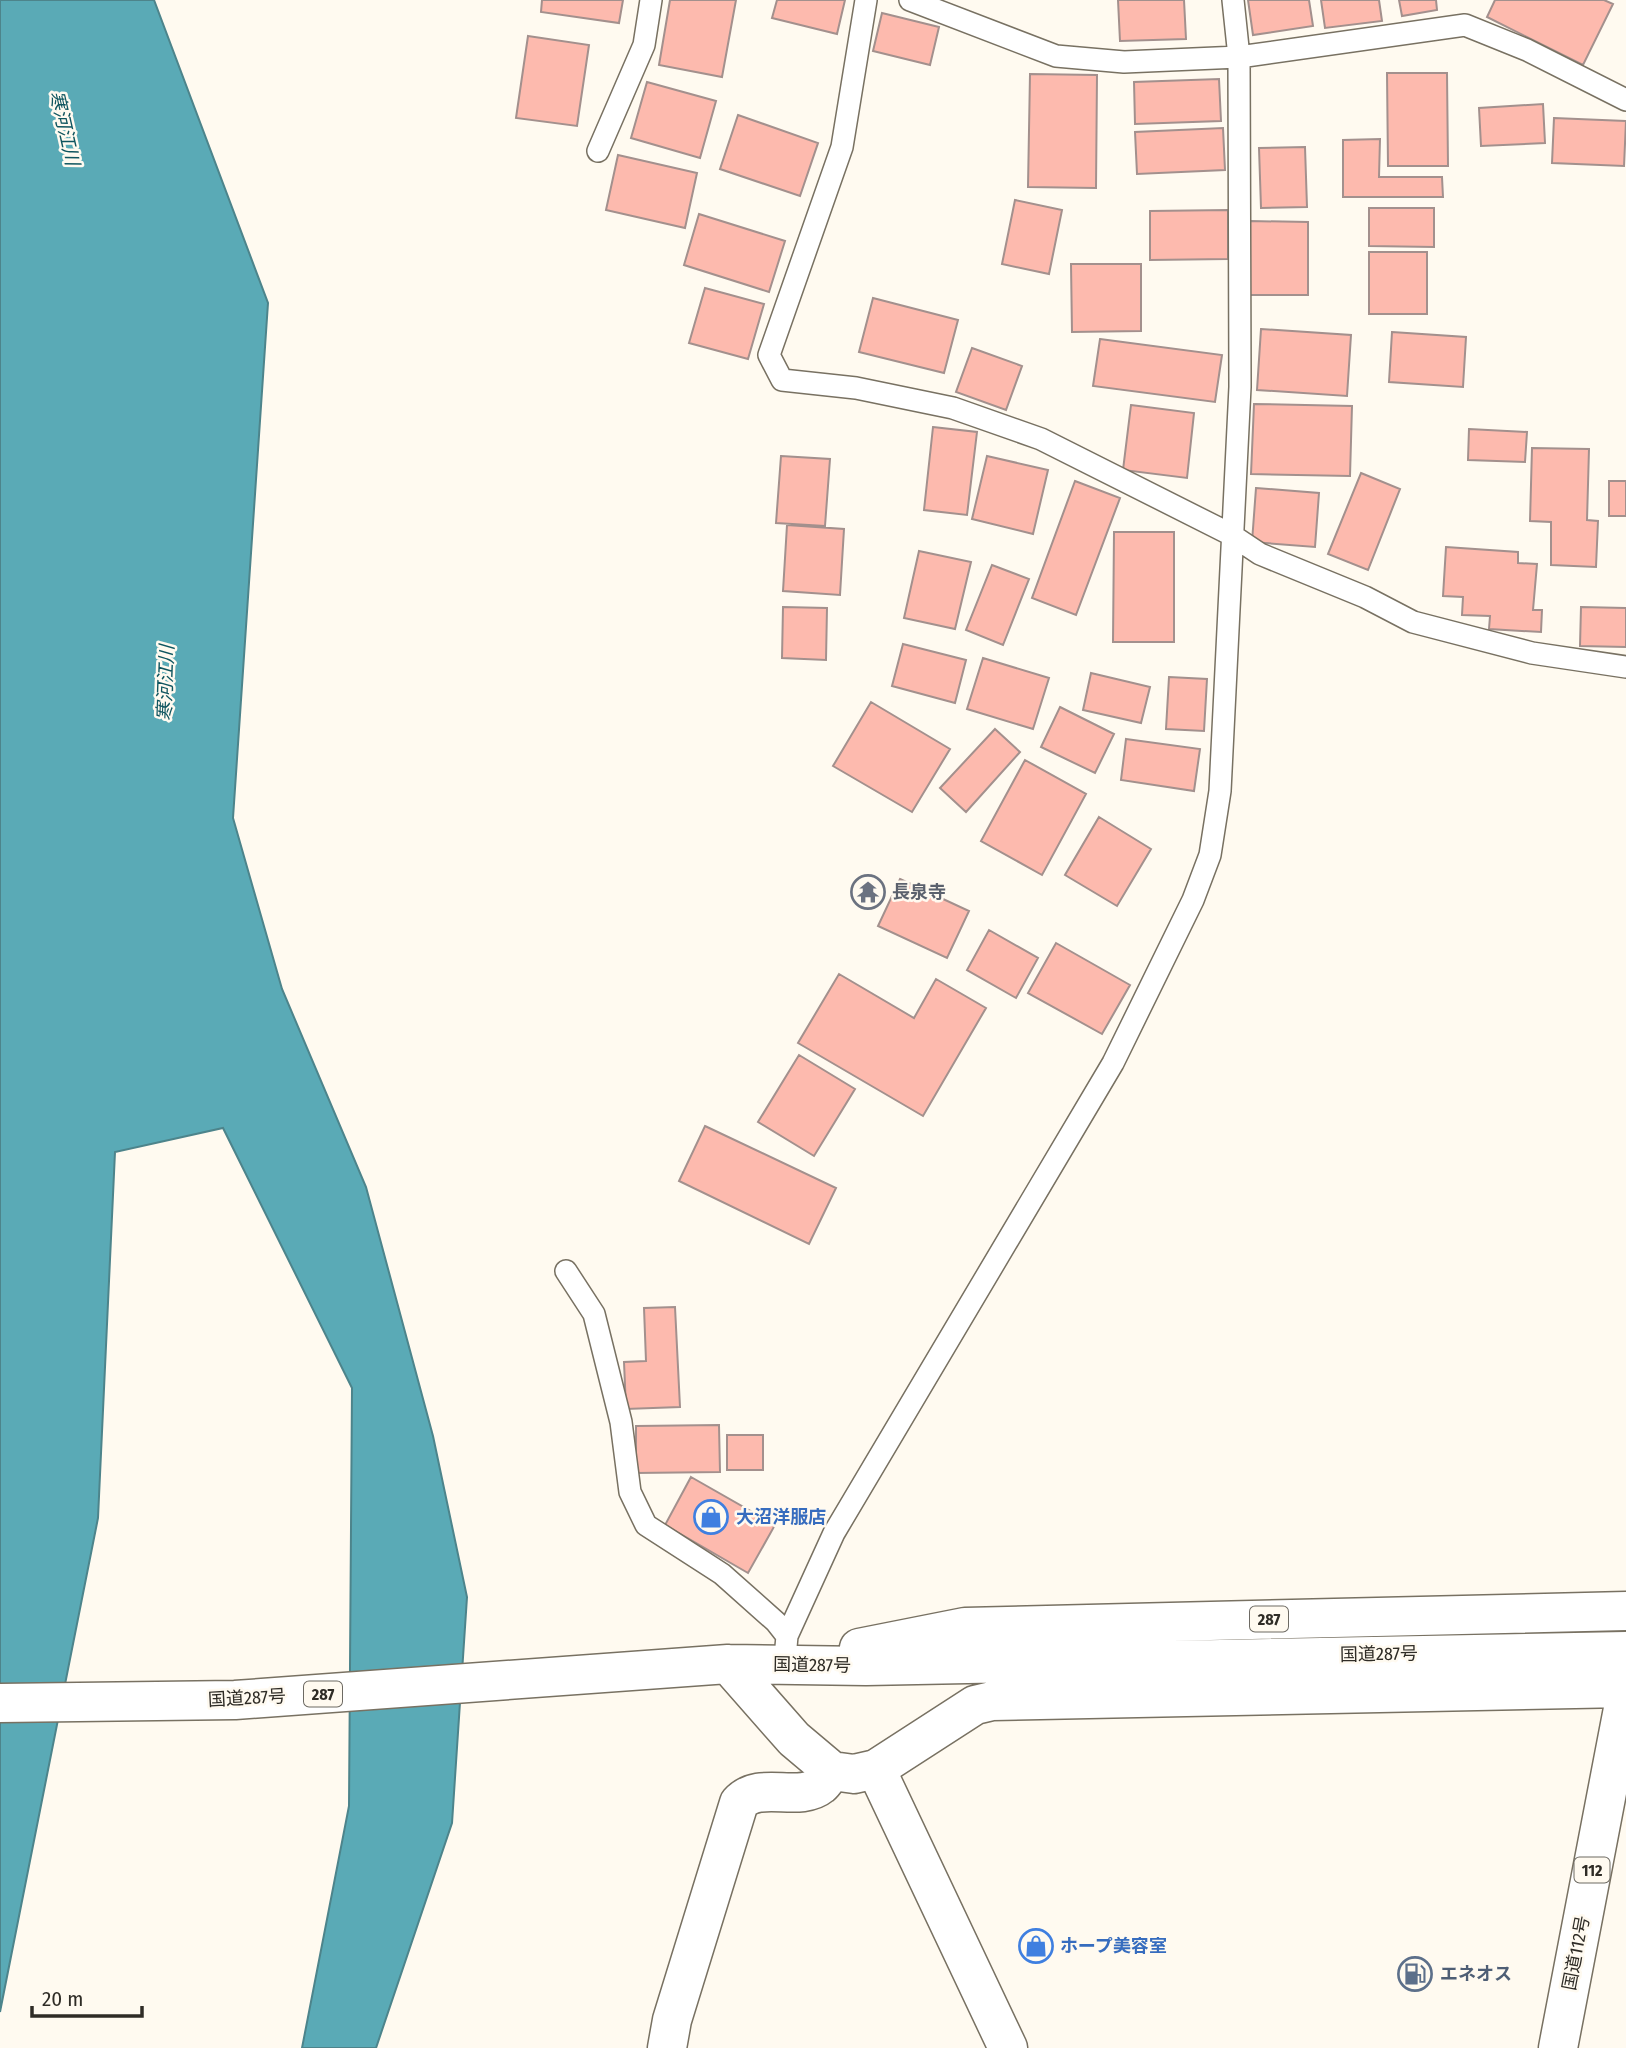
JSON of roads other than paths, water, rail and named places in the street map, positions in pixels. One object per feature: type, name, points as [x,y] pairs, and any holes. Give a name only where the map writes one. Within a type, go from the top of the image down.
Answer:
[{"type":"main road","name":"287","points":[[786,1650],[965,1627],[1626,1611]]},
{"type":"main road","name":"国道287号","points":[[0,1703],[235,1700],[728,1664],[786,1650],[866,1666],[1313,1655],[1626,1651]]},
{"type":"main road","points":[[728,1664],[794,1739],[831,1771],[854,1774],[876,1769],[975,1705],[992,1701],[1626,1691]]},
{"type":"main road","name":"国道112号","points":[[1558,2048],[1626,1691]]},
{"type":"main road","points":[[876,1769],[1008,2048]]},
{"type":"main road","points":[[667,2048],[672,2020],[739,1802],[752,1793],[809,1790],[820,1786],[831,1771]]},
{"type":"lane","points":[[598,151],[644,45],[651,0]]},
{"type":"lane","points":[[866,0],[842,147],[769,355],[782,380],[856,388],[953,408],[1041,439],[1230,534],[1261,554],[1365,597],[1424,626],[1532,653],[1626,667]]},
{"type":"lane","points":[[910,0],[1056,56],[1124,62],[1238,57],[1465,25],[1527,50],[1626,100]]},
{"type":"lane","points":[[786,1650],[834,1533],[1113,1063],[1193,900],[1210,855],[1220,791],[1230,534],[1240,387],[1238,57],[1233,0]]},
{"type":"lane","points":[[566,1271],[594,1314],[621,1422],[630,1492],[646,1525],[722,1574],[776,1622],[786,1650]]},
{"type":"water","name":"寒河江川","points":[[0,0],[154,0],[268,303],[233,818],[282,989],[366,1187],[433,1436],[467,1597],[452,1823],[376,2048],[302,2048],[349,1806],[352,1388],[223,1128],[115,1152],[98,1518],[0,2012]]},
{"type":"place","name":"長泉寺","points":[[868,892]]},
{"type":"place","name":"大沼洋服店","points":[[711,1517]]},
{"type":"place","name":"ホープ美容室","points":[[1036,1946]]},
{"type":"place","name":"エネオス","points":[[1415,1974]]}]
